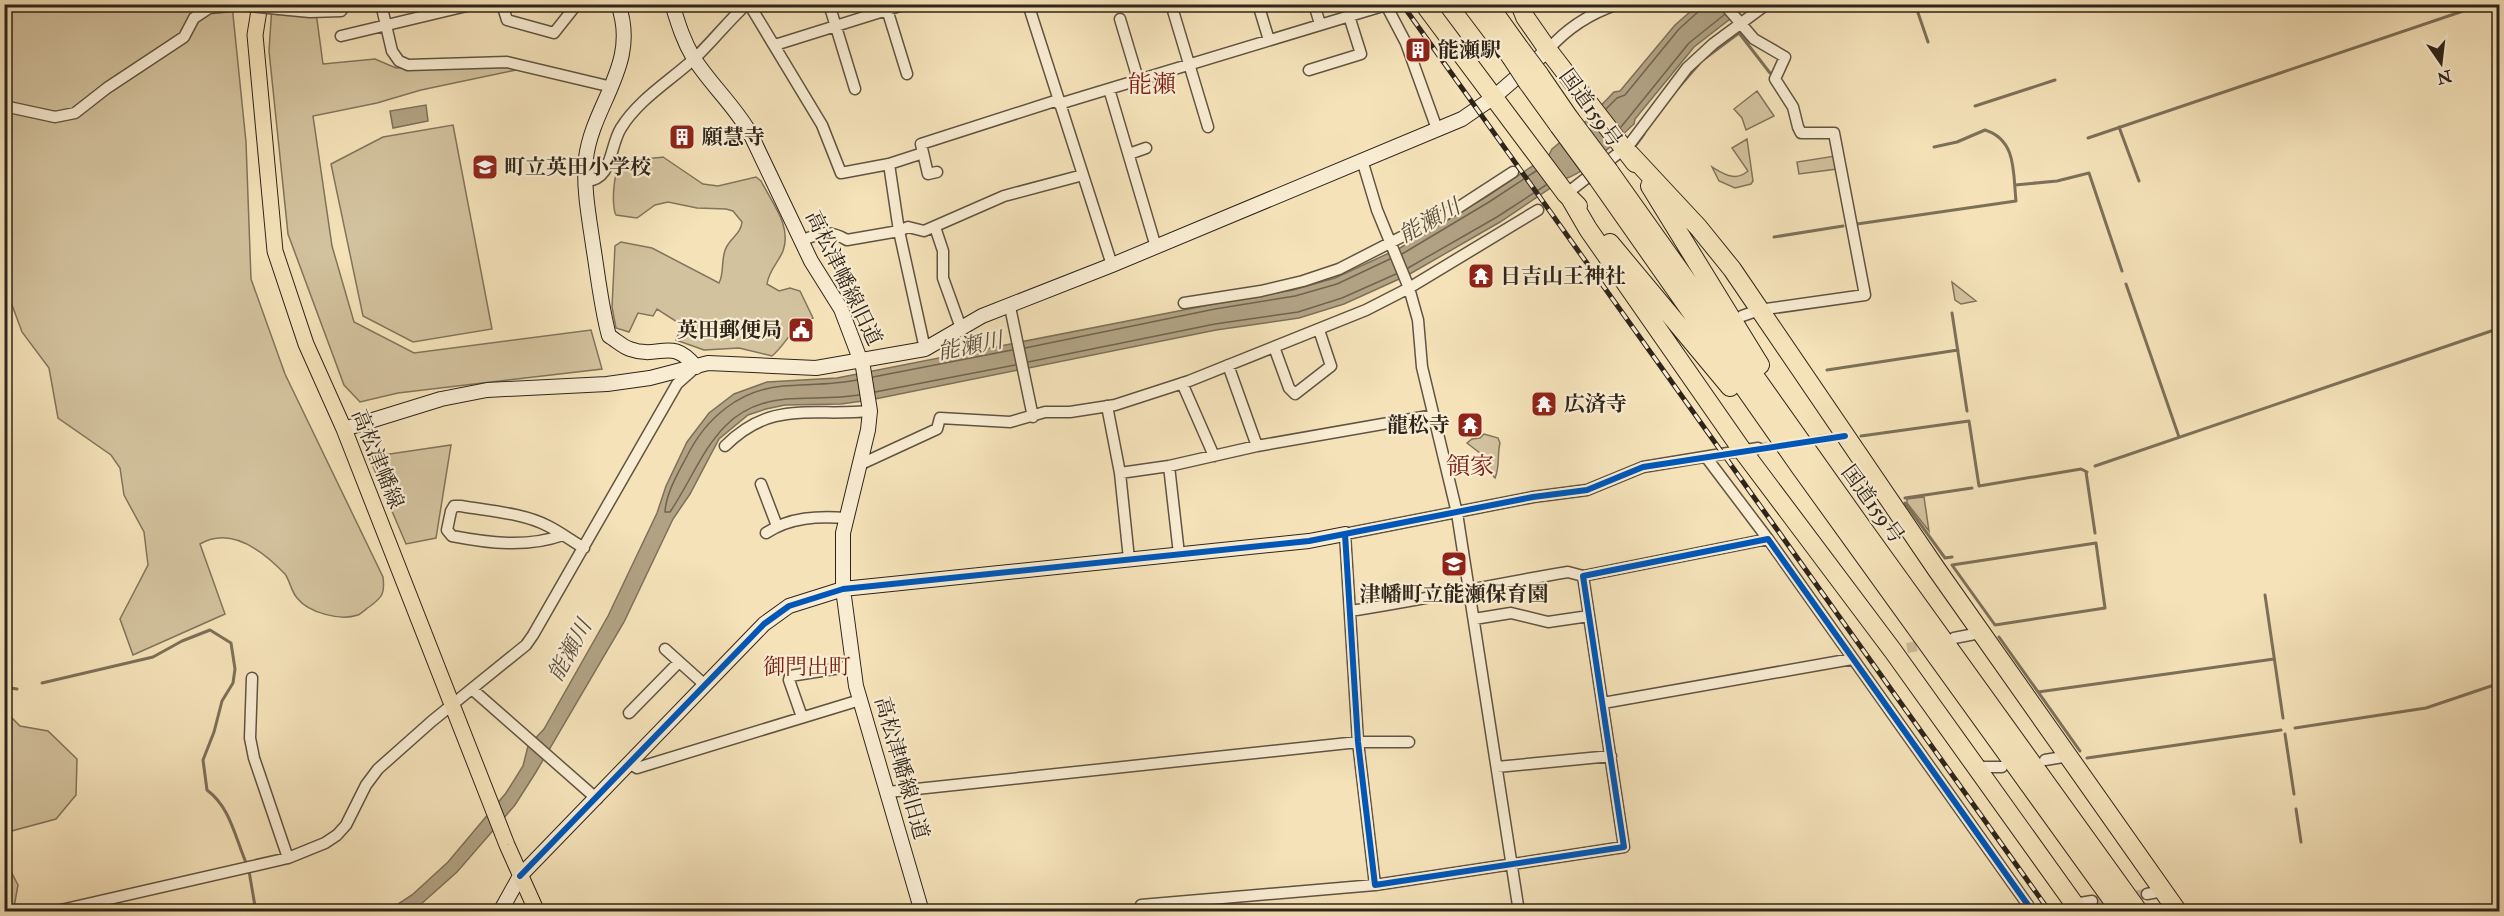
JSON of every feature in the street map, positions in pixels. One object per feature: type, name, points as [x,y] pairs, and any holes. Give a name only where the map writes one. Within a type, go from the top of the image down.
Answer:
[{"type":"highway","points":[[1424,4],[1532,146],[1588,230],[1687,356],[1750,449],[1900,650],[1977,767],[2082,906]]},
{"type":"highway","points":[[1437,4],[1462,42],[1482,80]]},
{"type":"highway","name":"国道159号","points":[[1471,4],[1516,54]]},
{"type":"highway","name":"国道159号","points":[[1488,4],[1533,79],[1861,526],[2139,912]]},
{"type":"highway","points":[[1521,9],[1548,50],[1626,150],[1759,364],[1861,513],[1861,526]]},
{"type":"highway","points":[[1626,150],[1698,226],[1732,269],[1751,313],[1837,437],[2069,756],[2155,892],[2178,912]]},
{"type":"highway","name":"国道159号","points":[[1604,175],[1800,467],[2121,912]]},
{"type":"highway","points":[[1566,194],[1585,213],[1719,373],[1788,460],[1800,467]]},
{"type":"main road","name":"高松津幡線","points":[[260,4],[255,35],[275,251],[306,344],[345,429],[454,704],[506,843],[537,912]]},
{"type":"street","points":[[4,106],[55,117],[75,113],[107,88],[184,38],[195,18],[209,8],[240,5],[310,12],[341,11],[346,4]]},
{"type":"street","points":[[381,4],[392,51],[399,61],[408,65],[507,62],[612,87]]},
{"type":"street","points":[[341,36],[475,4]]},
{"type":"street","points":[[502,4],[507,20],[554,33],[577,4]]},
{"type":"street","points":[[618,4],[622,14],[624,40],[622,60],[594,130],[586,157],[588,208],[609,336],[629,349],[651,352],[673,350],[685,354],[696,367]]},
{"type":"street","name":"高松津幡線旧道","points":[[672,4],[683,37],[694,58],[743,120],[801,241],[841,309],[862,363],[870,408],[843,533],[843,589],[860,700],[922,912]]},
{"type":"street","points":[[586,181],[597,181],[602,176],[610,161],[615,139],[634,111],[694,58],[748,4],[822,125],[841,173],[889,164],[923,153]]},
{"type":"street","points":[[829,4],[855,89]]},
{"type":"street","points":[[774,45],[887,7],[906,4]]},
{"type":"street","points":[[1028,4],[1112,265]]},
{"type":"street","points":[[1171,4],[1208,127]]},
{"type":"street","points":[[1258,4],[1269,40]]},
{"type":"street","points":[[1314,4],[1320,24]]},
{"type":"street","points":[[345,429],[441,399],[488,390],[606,384],[650,378],[708,363],[816,368],[862,363],[925,349],[982,316],[1010,307],[1156,247],[1461,119],[1494,96],[1560,37],[1600,10],[1618,4]]},
{"type":"street","points":[[1724,4],[1754,39],[1785,57],[1775,79],[1793,107],[1801,133],[1834,134],[1865,295],[1751,313]]},
{"type":"street","points":[[1566,194],[1626,150],[1687,68],[1738,22],[1767,4]]},
{"type":"street","points":[[937,172],[928,174],[921,144],[1386,5],[1406,43],[1437,129]]},
{"type":"street","points":[[887,7],[907,75]]},
{"type":"street","points":[[1309,70],[1361,54],[1350,16]]},
{"type":"street","points":[[1120,19],[1138,79]]},
{"type":"street","points":[[1109,88],[1156,247]]},
{"type":"street","points":[[1129,154],[1146,148]]},
{"type":"street","points":[[1362,160],[1418,320],[1422,367],[1456,513],[1470,589],[1519,912]]},
{"type":"street","points":[[889,164],[898,231],[925,349]]},
{"type":"street","points":[[1184,303],[1261,291],[1339,269],[1456,208],[1513,172]]},
{"type":"street","points":[[801,241],[819,233],[835,233],[847,240],[898,231],[908,227],[924,231],[1004,196],[1083,175]]},
{"type":"street","points":[[859,465],[937,429],[940,418],[1010,422],[1044,412],[1070,412],[1107,406],[1182,383],[1319,330],[1407,285],[1538,210]]},
{"type":"street","points":[[935,227],[943,251],[943,278],[961,328]]},
{"type":"street","points":[[1010,307],[1033,417]]},
{"type":"street","points":[[1274,347],[1289,388],[1295,394],[1331,366],[1319,330]]},
{"type":"street","points":[[1228,365],[1257,446]]},
{"type":"street","points":[[52,912],[288,858],[325,843],[337,835],[346,825],[366,785],[378,769],[530,640],[677,384],[696,367]]},
{"type":"street","points":[[1182,383],[1214,456]]},
{"type":"street","points":[[1107,406],[1120,473],[1129,559]]},
{"type":"street","points":[[725,446],[737,434],[766,418],[808,412],[870,408]]},
{"type":"street","points":[[1120,473],[1169,466],[1257,446],[1434,415]]},
{"type":"street","points":[[500,912],[520,876],[764,624],[789,606],[843,589],[1310,541],[1533,497],[1587,490],[1643,467],[1750,449]]},
{"type":"street","points":[[1706,457],[1768,539],[2028,905],[2027,912]]},
{"type":"street","points":[[1169,466],[1179,554]]},
{"type":"street","points":[[760,484],[777,526]]},
{"type":"street","points":[[562,534],[529,543],[493,542],[452,537],[447,530],[451,511],[454,506],[461,506],[536,521],[562,534],[584,548]]},
{"type":"street","points":[[766,533],[777,526],[812,518],[846,518]]},
{"type":"street","points":[[1345,534],[1358,742],[1375,885]]},
{"type":"street","points":[[1350,611],[1568,572],[1583,576],[1768,539]]},
{"type":"street","points":[[1141,905],[1375,885],[1624,847],[1583,576]]},
{"type":"street","points":[[1474,620],[1511,613],[1548,622],[1589,616]]},
{"type":"street","points":[[1954,638],[1980,633]]},
{"type":"street","points":[[665,649],[705,686]]},
{"type":"street","points":[[1602,703],[1852,659]]},
{"type":"street","points":[[629,713],[680,662]]},
{"type":"street","points":[[802,717],[792,690],[790,676],[853,666]]},
{"type":"street","points":[[252,678],[250,738],[254,758],[288,858]]},
{"type":"street","points":[[473,690],[597,799]]},
{"type":"street","points":[[630,764],[638,768],[860,700]]},
{"type":"street","points":[[888,792],[1358,742],[1409,742]]},
{"type":"street","points":[[1497,767],[1611,756]]},
{"type":"street","points":[[2045,760],[2069,756]]},
{"type":"street","points":[[1977,767],[2002,767]]},
{"type":"shaded area","points":[[4,5],[232,5],[246,142],[251,279],[285,374],[383,577],[384,587],[380,597],[359,614],[351,617],[334,616],[309,608],[295,595],[285,574],[257,550],[235,540],[212,539],[200,544],[225,614],[133,655],[120,619],[148,565],[144,532],[124,495],[120,468],[111,455],[58,418],[49,368],[22,332],[5,286]]},
{"type":"shaded area","points":[[272,5],[315,5],[323,64],[375,59],[396,68],[505,66],[516,70],[313,116],[332,246],[354,322],[414,353],[591,330],[602,369],[398,393],[360,402],[344,385],[288,234],[269,51]]},
{"type":"shaded area","points":[[1757,91],[1774,116],[1746,130],[1742,118],[1734,109]]},
{"type":"shaded area","points":[[453,125],[492,329],[413,342],[363,316],[331,164],[383,137]]},
{"type":"shaded area","points":[[1747,139],[1753,181],[1751,184],[1735,188],[1719,181],[1712,167],[1734,176],[1748,171],[1732,148]]},
{"type":"shaded area","points":[[1835,156],[1837,169],[1799,174],[1797,162]]},
{"type":"shaded area","points":[[663,157],[703,184],[718,186],[756,177],[761,181],[780,215],[785,242],[767,284],[779,291],[790,288],[800,291],[813,318],[800,324],[772,356],[739,348],[704,350],[676,340],[682,325],[657,309],[653,316],[638,313],[629,332],[616,328],[612,307],[615,246],[621,242],[652,248],[719,283],[725,250],[741,226],[742,222],[733,211],[697,208],[668,202],[655,205],[637,218],[616,215],[614,186],[620,164],[628,160]]},
{"type":"shaded area","points":[[1952,282],[1976,301],[1961,304],[1955,300]]},
{"type":"shaded area","points":[[1484,434],[1498,438],[1500,443],[1495,478],[1484,466],[1485,457],[1467,443]]},
{"type":"shaded area","points":[[451,445],[436,538],[406,544],[369,457]]},
{"type":"shaded area","points":[[1924,497],[1929,531],[1907,503],[1907,499]]},
{"type":"shaded area","points":[[5,711],[20,726],[48,731],[77,759],[76,795],[56,819],[8,832],[5,836]]},
{"type":"shaded area","points":[[4,853],[5,860],[18,885],[14,907],[5,907]]},
{"type":"water","points":[[1698,5],[1748,5],[1694,47],[1635,119],[1634,124],[1591,164],[1564,179],[1500,222],[1408,275],[1344,304],[1299,318],[1216,330],[870,400],[841,404],[785,405],[748,415],[719,439],[690,494],[673,519],[624,622],[515,805],[457,872],[420,905],[410,911],[386,912],[412,895],[448,862],[506,793],[523,766],[528,746],[544,729],[608,616],[657,513],[666,486],[687,442],[709,413],[734,394],[767,382],[837,378],[1293,290],[1335,278],[1400,248],[1486,197],[1549,155],[1552,149],[1586,121],[1614,92],[1620,91],[1675,25]]},
{"type":"water","points":[[426,105],[428,121],[393,128],[390,111]]},
{"type":"waterway","points":[[1915,4],[1928,42]]},
{"type":"waterway","points":[[2088,138],[2478,6]]},
{"type":"waterway","points":[[1704,59],[1739,33],[1770,73]]},
{"type":"waterway","points":[[1678,88],[1699,64]]},
{"type":"waterway","points":[[1975,106],[2055,80]]},
{"type":"waterway","points":[[2119,127],[2139,181]]},
{"type":"waterway","points":[[1857,224],[2016,201],[2013,169],[2008,149],[1995,135],[1985,130],[1957,142],[1934,147]]},
{"type":"waterway","points":[[1636,145],[1644,134]]},
{"type":"waterway","points":[[2015,185],[2057,181],[2089,173],[2122,271]]},
{"type":"waterway","points":[[1774,237],[1843,226]]},
{"type":"waterway","points":[[2126,284],[2179,437]]},
{"type":"waterway","points":[[1952,313],[1967,411]]},
{"type":"waterway","points":[[2095,466],[2500,328]]},
{"type":"waterway","points":[[1827,370],[1958,350]]},
{"type":"waterway","points":[[1969,421],[1979,486],[2081,469],[2087,472]]},
{"type":"waterway","points":[[1861,436],[1969,421]]},
{"type":"waterway","points":[[2086,472],[2095,533]]},
{"type":"waterway","points":[[1905,498],[1972,488]]},
{"type":"waterway","points":[[1905,503],[1945,558],[1952,557]]},
{"type":"waterway","points":[[2096,543],[2105,608],[1995,625],[1952,565],[2096,543]]},
{"type":"waterway","points":[[2265,595],[2283,718]]},
{"type":"waterway","points":[[42,683],[153,657],[182,641],[210,630],[231,643],[235,669],[233,683],[222,701],[214,732],[203,760],[207,790],[222,806],[232,824],[247,865]]},
{"type":"waterway","points":[[1999,637],[2080,751]]},
{"type":"waterway","points":[[2038,692],[2274,659]]},
{"type":"waterway","points":[[2295,728],[2426,708],[2500,683]]},
{"type":"waterway","points":[[4,687],[17,689]]},
{"type":"waterway","points":[[2087,758],[2281,730]]},
{"type":"waterway","points":[[2285,734],[2294,794]]},
{"type":"waterway","points":[[2296,809],[2301,842]]},
{"type":"waterway","points":[[249,871],[256,912]]},
{"type":"waterway","points":[[2476,912],[2500,902]]},
{"type":"tunnel","points":[[1758,448],[1830,438]]},
{"type":"tunnel","points":[[1907,648],[1930,644]]},
{"type":"tunnel","points":[[2092,901],[2147,894]]},
{"type":"railway","points":[[1402,4],[2050,912]]},
{"type":"cycle path","points":[[520,876],[764,624],[789,606],[843,589],[1309,541],[1533,497],[1587,490],[1643,467],[1845,436]]},
{"type":"cycle path","points":[[1345,534],[1358,742],[1375,885],[1624,847],[1583,576],[1768,539],[2028,905],[2027,912]]},
{"type":"place","name":"能瀬駅","points":[[1418,50]]},
{"type":"place","name":"願慧寺","points":[[682,137]]},
{"type":"place","name":"町立英田小学校","points":[[485,167]]},
{"type":"place","name":"日吉山王神社","points":[[1481,276]]},
{"type":"place","name":"英田郵便局","points":[[801,330]]},
{"type":"place","name":"広済寺","points":[[1544,404]]},
{"type":"place","name":"龍松寺","points":[[1470,425]]},
{"type":"place","name":"津幡町立能瀬保育園","points":[[1454,564]]},
{"type":"district","name":"能瀬","points":[[1152,84]]},
{"type":"district","name":"領家","points":[[1470,466]]},
{"type":"district","name":"御門出町","points":[[807,666]]},
{"type":"water label","name":"能瀬川","points":[[1429,220]]},
{"type":"water label","name":"能瀬川","points":[[970,345]]},
{"type":"water label","name":"能瀬川","points":[[569,650]]}]
